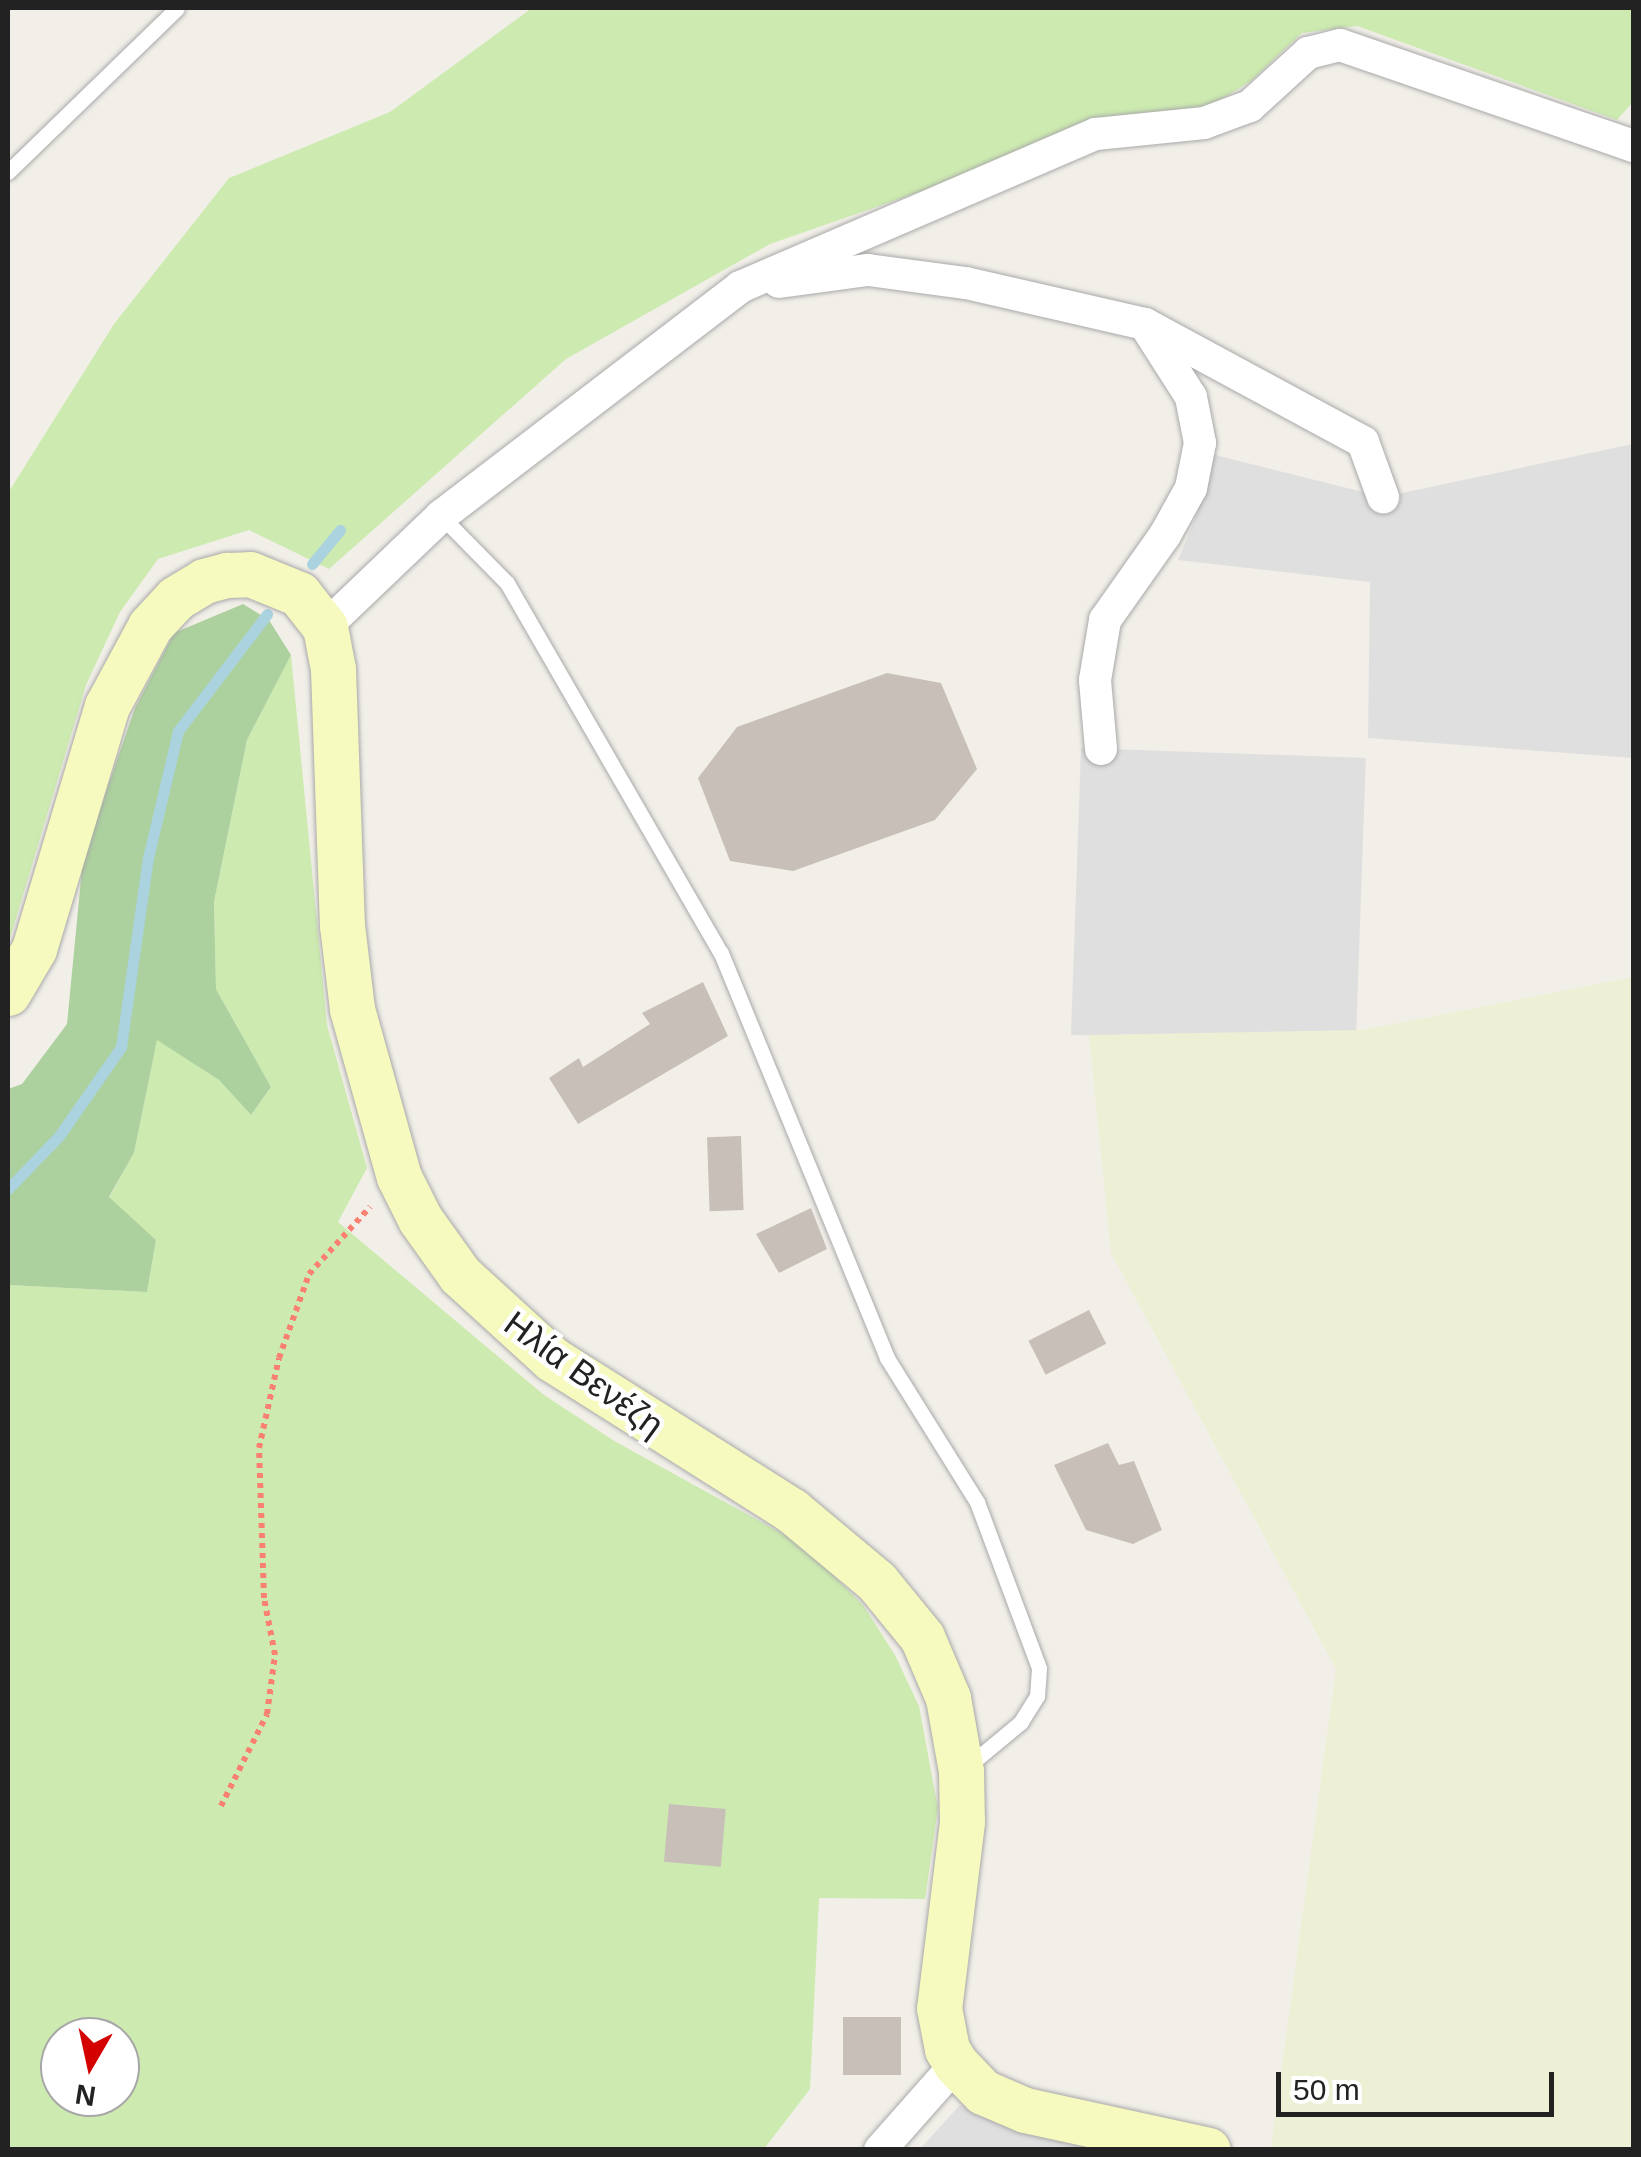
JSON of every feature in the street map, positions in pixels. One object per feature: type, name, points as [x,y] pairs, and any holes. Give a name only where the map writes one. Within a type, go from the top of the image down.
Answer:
[{"type":"street","points":[[8,993],[34,949],[106,706],[150,626],[176,598],[204,582],[250,574],[299,594],[324,627],[441,516],[740,286],[1096,134],[1204,123],[1250,106],[1308,53],[1340,45],[1634,146]]},
{"type":"street","points":[[740,286],[868,270],[966,283],[1145,324],[1363,442],[1383,496]]},
{"type":"street","points":[[1101,749],[1095,680],[1105,620],[1165,536],[1191,488],[1200,443],[1191,397],[1145,324]]},
{"type":"street","name":"Ηλία Βενέζη","points":[[324,627],[332,669],[342,925],[352,1009],[399,1177],[420,1219],[460,1275],[552,1359],[792,1510],[878,1582],[922,1637],[957,1728],[961,1772],[962,1822],[939,2008],[947,2050],[956,2064]]},
{"type":"street","points":[[880,2150],[956,2064],[983,2092],[1026,2110],[1208,2150]]},
{"type":"lane","points":[[8,172],[177,8]]},
{"type":"lane","points":[[441,516],[507,583],[722,953],[887,1358],[978,1502],[1039,1668],[1037,1696],[1020,1722],[961,1772]]},
{"type":"path","points":[[221,1806],[267,1714],[275,1655],[264,1598],[259,1448],[279,1358],[310,1274],[399,1177]]},
{"type":"shaded area","points":[[1633,444],[1633,758],[1368,738],[1370,582],[1178,560],[1196,517],[1211,454],[1383,497]]},
{"type":"shaded area","points":[[1081,748],[1366,758],[1356,1045],[1071,1035]]},
{"type":"shaded area","points":[[960,2105],[1147,2149],[919,2150]]},
{"type":"green space","points":[[532,8],[1633,8],[1633,102],[1617,120],[1357,26],[1302,33],[1251,81],[1209,107],[1026,155],[770,244],[566,359],[329,569],[249,530],[158,559],[120,612],[86,685],[8,945],[8,493],[114,324],[229,178],[390,112]]},
{"type":"green space","points":[[243,604],[269,620],[291,655],[247,740],[214,902],[216,989],[271,1087],[251,1115],[219,1080],[157,1040],[134,1153],[109,1197],[156,1240],[147,1292],[8,1285],[8,1089],[22,1084],[67,1024],[83,858],[135,708],[174,633]]},
{"type":"green space","points":[[291,655],[327,1025],[367,1168],[338,1222],[544,1395],[616,1442],[785,1535],[832,1574],[863,1605],[895,1655],[919,1706],[938,1809],[925,1899],[819,1898],[810,2089],[764,2149],[8,2149],[8,1285],[147,1292],[156,1240],[109,1198],[134,1153],[157,1039],[219,1080],[251,1115],[271,1087],[216,989],[214,902],[247,740]]},
{"type":"green space","points":[[1633,977],[1633,2149],[1271,2147],[1336,1669],[1111,1253],[1089,1035],[1363,1030]]},
{"type":"building","points":[[887,673],[941,683],[977,769],[935,820],[793,871],[730,861],[698,778],[737,727]]},
{"type":"building","points":[[703,982],[728,1036],[578,1124],[549,1078],[579,1058],[583,1067],[650,1024],[642,1013]]},
{"type":"building","points":[[741,1136],[744,1210],[710,1211],[707,1137]]},
{"type":"building","points":[[811,1208],[827,1249],[779,1273],[756,1234]]},
{"type":"building","points":[[1089,1310],[1106,1344],[1046,1375],[1028,1341]]},
{"type":"building","points":[[1108,1443],[1119,1465],[1134,1461],[1162,1530],[1133,1544],[1086,1530],[1054,1465]]},
{"type":"building","points":[[669,1804],[726,1809],[721,1867],[664,1862]]},
{"type":"building","points":[[843,2017],[901,2017],[901,2075],[843,2075]]},
{"type":"waterway","points":[[312,564],[340,530]]},
{"type":"waterway","points":[[8,1189],[59,1136],[121,1047],[148,858],[178,731],[267,614]]}]
